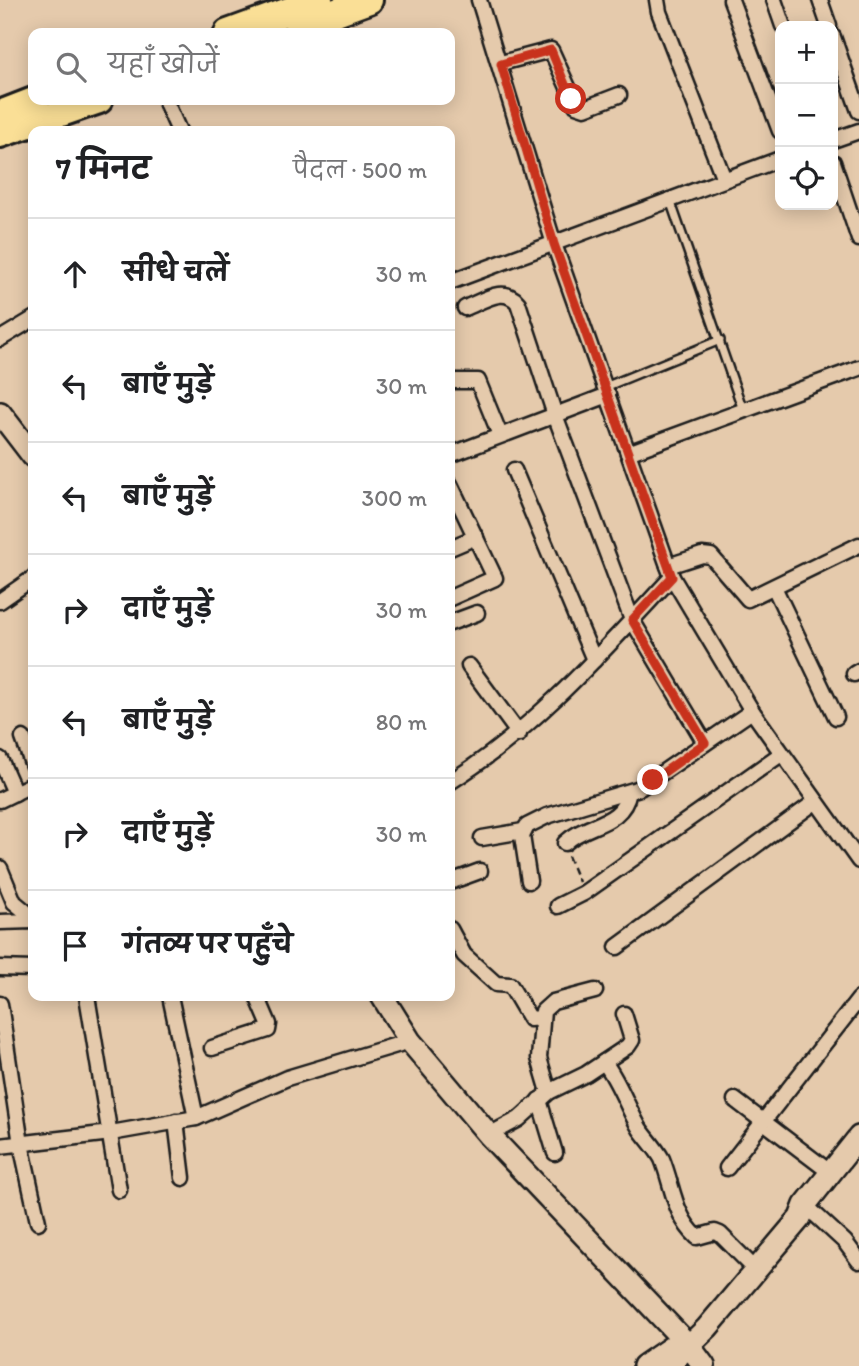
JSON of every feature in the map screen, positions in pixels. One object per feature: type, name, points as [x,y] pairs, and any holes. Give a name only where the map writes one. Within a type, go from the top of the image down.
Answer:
[{"type":"highway","points":[[246,28],[299,13],[369,0]]},
{"type":"highway","points":[[0,114],[28,103]]},
{"type":"highway","points":[[0,134],[82,105]]},
{"type":"main road","points":[[0,413],[28,444]]},
{"type":"main road","points":[[385,1001],[410,1041],[489,1135],[687,1343],[704,1366]]},
{"type":"main road","points":[[646,1365],[687,1343],[800,1218],[805,1205],[859,1137]]},
{"type":"main road","points":[[668,1366],[793,1211],[805,1205]]},
{"type":"street","points":[[479,0],[501,64],[554,244],[670,572],[752,711],[815,802],[857,855]]},
{"type":"street","points":[[657,0],[659,12],[724,179]]},
{"type":"street","points":[[731,0],[775,118]]},
{"type":"street","points":[[774,0],[781,21]]},
{"type":"street","points":[[820,0],[827,21]]},
{"type":"street","points":[[501,64],[551,50],[576,105],[584,108],[619,95]]},
{"type":"street","points":[[838,51],[859,111]]},
{"type":"street","points":[[167,105],[177,126]]},
{"type":"street","points":[[838,138],[859,131]]},
{"type":"street","points":[[455,280],[775,161]]},
{"type":"street","points":[[838,177],[859,239]]},
{"type":"street","points":[[465,309],[502,293],[513,297],[518,303],[555,415],[632,620],[705,743]]},
{"type":"street","points":[[0,339],[28,322]]},
{"type":"street","points":[[628,453],[859,368]]},
{"type":"street","points":[[455,382],[478,381],[500,435]]},
{"type":"street","points":[[455,452],[555,415],[607,391]]},
{"type":"street","points":[[514,470],[594,660]]},
{"type":"street","points":[[455,494],[495,578],[455,596]]},
{"type":"street","points":[[455,546],[476,537]]},
{"type":"street","points":[[455,779],[519,734],[632,620],[670,572],[702,555],[711,556],[748,599],[859,545]]},
{"type":"street","points":[[0,601],[28,581]]},
{"type":"street","points":[[774,587],[836,717]]},
{"type":"street","points":[[455,621],[477,613]]},
{"type":"street","points":[[469,666],[519,734]]},
{"type":"street","points":[[482,838],[523,831],[534,821],[629,792],[653,780],[752,711]]},
{"type":"street","points":[[23,738],[28,752]]},
{"type":"street","points":[[558,906],[584,893],[781,754]]},
{"type":"street","points":[[0,760],[15,793]]},
{"type":"street","points":[[0,800],[28,786]]},
{"type":"street","points":[[565,843],[615,817],[627,803],[629,792]]},
{"type":"street","points":[[617,947],[815,802]]},
{"type":"street","points":[[523,831],[529,881]]},
{"type":"street","points":[[1,871],[14,902],[28,916]]},
{"type":"street","points":[[455,880],[480,872]]},
{"type":"street","points":[[0,922],[28,921]]},
{"type":"street","points":[[455,938],[464,955],[496,984],[510,985],[530,1019],[541,1018]]},
{"type":"street","points":[[0,968],[28,968]]},
{"type":"street","points":[[555,1153],[539,1064],[541,1018],[546,1007],[553,1002],[595,991]]},
{"type":"street","points":[[727,1168],[859,999]]},
{"type":"street","points":[[89,1001],[119,1190]]},
{"type":"street","points":[[171,1001],[196,1118]]},
{"type":"street","points":[[212,1048],[268,1030],[269,1024],[259,1001]]},
{"type":"street","points":[[0,1004],[21,1143],[38,1222]]},
{"type":"street","points":[[489,1135],[528,1114],[544,1096],[604,1062],[632,1040],[624,1014]]},
{"type":"street","points":[[0,1146],[111,1133],[196,1118],[287,1078],[410,1041]]},
{"type":"street","points":[[604,1062],[619,1084],[641,1130],[660,1156],[677,1208],[693,1233],[698,1237],[715,1232],[720,1234],[750,1264]]},
{"type":"street","points":[[734,1100],[831,1173]]},
{"type":"street","points":[[176,1122],[184,1178]]},
{"type":"street","points":[[805,1205],[845,1242],[859,1261]]},
{"type":"lane","points":[[670,200],[744,411]]},
{"type":"lane","points":[[607,391],[720,340]]},
{"type":"path","points":[[565,843],[584,893]]},
{"type":"route","points":[[571,99],[551,50],[501,64],[554,244],[672,577],[632,620],[705,743],[653,780]]}]
